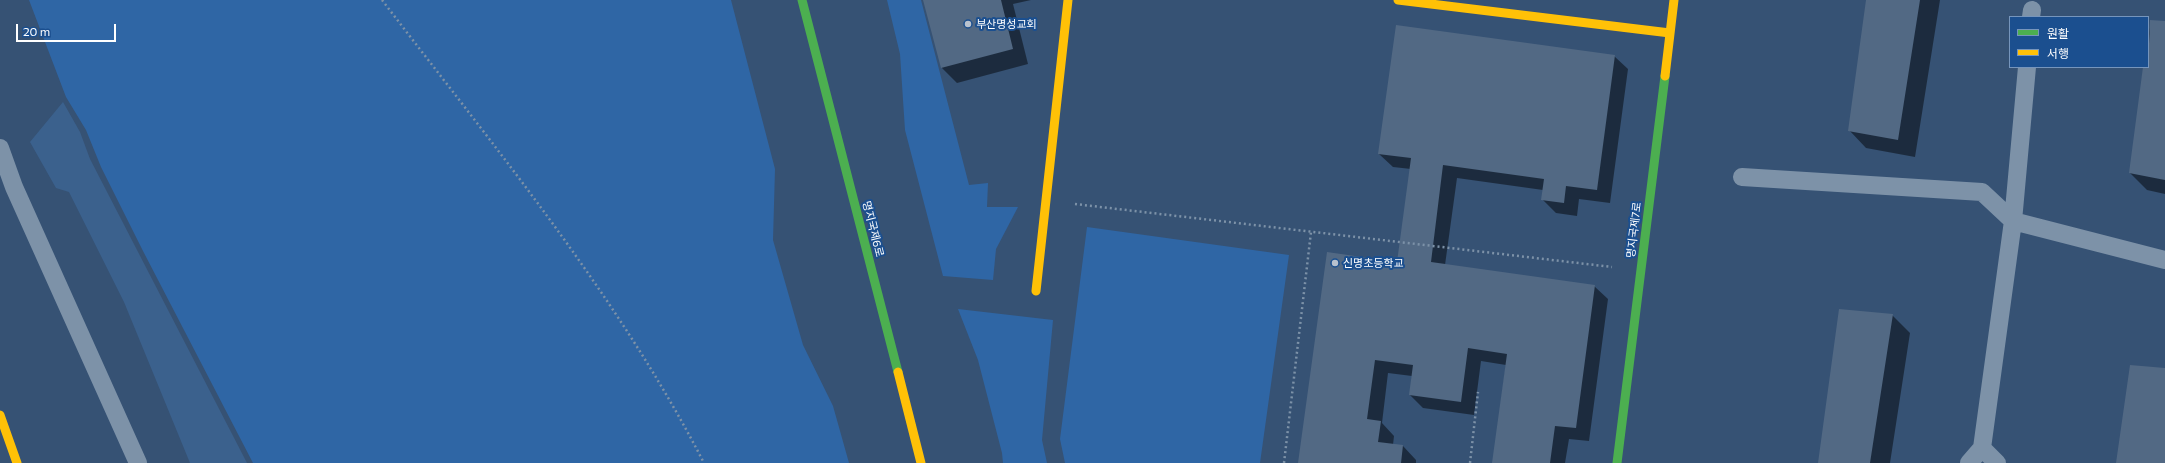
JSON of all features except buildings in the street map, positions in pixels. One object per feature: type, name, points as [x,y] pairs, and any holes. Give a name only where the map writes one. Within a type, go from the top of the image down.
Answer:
[{"type":"main road","name":"명지국제6로","points":[[802,0],[920,463]]},
{"type":"main road","points":[[1036,292],[1068,0]]},
{"type":"main road","points":[[1398,0],[1670,33]]},
{"type":"main road","name":"명지국제7로","points":[[1617,463],[1674,0]]},
{"type":"main road","points":[[0,416],[17,463]]},
{"type":"lane","points":[[1969,463],[1982,448],[2013,221],[2027,68]]},
{"type":"lane","points":[[0,148],[14,187],[138,463]]},
{"type":"lane","points":[[1742,177],[1982,192],[2013,221],[2165,260]]},
{"type":"lane","points":[[1982,448],[1997,463]]},
{"type":"path","points":[[382,0],[527,190],[605,298],[658,378],[704,463]]},
{"type":"path","points":[[1068,203],[1617,268]]},
{"type":"path","points":[[1284,463],[1311,232]]},
{"type":"path","points":[[1470,463],[1478,392]]},
{"type":"shaded area","points":[[29,0],[731,0],[775,169],[773,240],[803,345],[833,406],[849,463],[253,463],[143,251],[101,167],[86,130],[66,97]]},
{"type":"shaded area","points":[[887,0],[921,0],[969,185],[988,183],[987,207],[1018,207],[996,249],[993,280],[943,276],[905,130],[900,54]]},
{"type":"shaded area","points":[[63,102],[80,132],[90,159],[247,463],[190,463],[124,302],[69,192],[56,188],[30,142]]},
{"type":"shaded area","points":[[1087,227],[1289,255],[1260,463],[1065,463],[1060,439]]},
{"type":"shaded area","points":[[958,309],[1053,320],[1042,440],[1047,463],[1003,463],[1002,453],[978,360]]},
{"type":"traffic: fast","points":[[802,0],[898,372]]},
{"type":"traffic: fast","points":[[1617,463],[1665,76]]},
{"type":"traffic: slow","points":[[1036,291],[1068,0]]},
{"type":"traffic: slow","points":[[1398,0],[1670,33]]},
{"type":"traffic: slow","points":[[1665,76],[1674,0]]},
{"type":"traffic: slow","points":[[898,372],[921,463]]},
{"type":"traffic: slow","points":[[0,415],[17,463]]},
{"type":"place","name":"부산명성교회","points":[[968,24]]},
{"type":"place","name":"신명초등학교","points":[[1335,263]]}]
